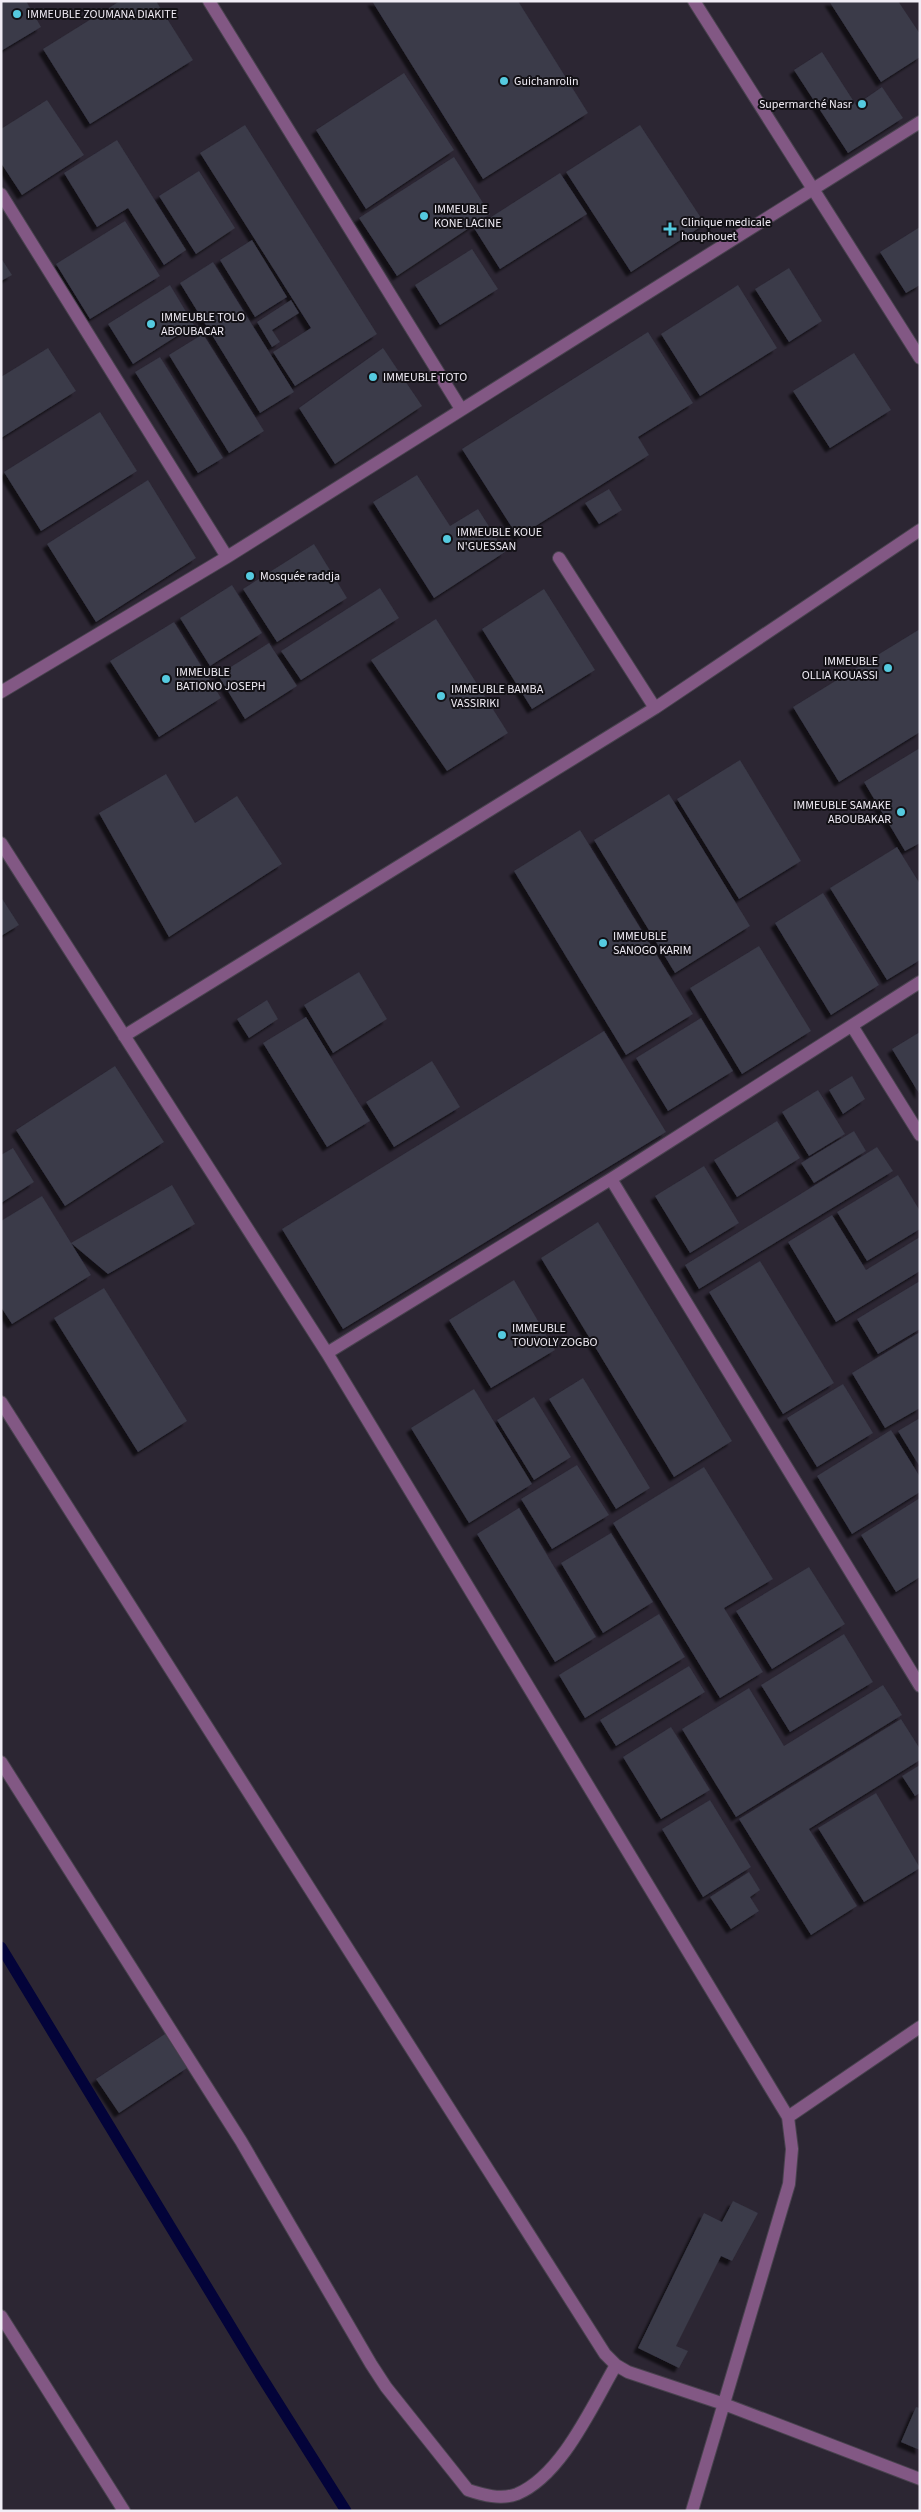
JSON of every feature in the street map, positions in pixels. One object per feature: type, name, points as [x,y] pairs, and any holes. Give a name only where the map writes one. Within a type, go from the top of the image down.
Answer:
[{"type":"street","points":[[209,1],[461,409]]},
{"type":"street","points":[[694,1],[920,358]]},
{"type":"street","points":[[1,692],[227,557],[920,122]]},
{"type":"street","points":[[1,194],[227,557]]},
{"type":"street","points":[[124,1036],[656,708],[920,530]]},
{"type":"street","points":[[559,558],[656,708]]},
{"type":"street","points":[[1,843],[327,1353],[788,2117],[792,2148],[789,2184],[692,2511]]},
{"type":"street","points":[[327,1353],[611,1179],[920,982]]},
{"type":"street","points":[[852,1026],[920,1136]]},
{"type":"street","points":[[611,1179],[920,1686]]},
{"type":"street","points":[[1,1402],[605,2354],[616,2366],[628,2372],[724,2404],[920,2479]]},
{"type":"street","points":[[1,1762],[241,2141],[371,2364],[386,2387],[468,2490],[487,2496],[503,2497],[516,2494],[537,2482],[569,2446],[616,2366]]},
{"type":"street","points":[[788,2117],[920,2027]]},
{"type":"street","points":[[1,2316],[124,2511]]},
{"type":"building","name":"IMMEUBLE ZOUMANA DIAKITE","points":[[1,1],[26,1],[41,27],[1,51]]},
{"type":"building","points":[[120,1],[156,1],[193,60],[90,124],[43,49]]},
{"type":"building","points":[[372,1],[518,1],[588,113],[483,179]]},
{"type":"building","points":[[829,1],[898,1],[920,34],[920,57],[881,82]]},
{"type":"building","points":[[822,52],[856,105],[882,87],[903,118],[848,153],[794,70]]},
{"type":"building","points":[[404,73],[454,150],[366,209],[316,130]]},
{"type":"building","points":[[47,100],[84,155],[22,195],[1,163],[1,129]]},
{"type":"building","points":[[245,125],[377,334],[295,386],[273,352],[311,328],[200,153]]},
{"type":"building","points":[[640,125],[705,224],[631,272],[566,172]]},
{"type":"building","points":[[117,140],[186,250],[164,265],[128,208],[97,227],[64,173]]},
{"type":"building","name":"IMMEUBLE KONE LACINE","points":[[454,157],[490,214],[397,276],[359,218]]},
{"type":"building","points":[[199,171],[235,228],[196,254],[159,196]]},
{"type":"building","points":[[560,173],[587,214],[500,269],[474,228]]},
{"type":"building","points":[[125,221],[160,276],[90,319],[56,264]]},
{"type":"building","points":[[920,227],[920,285],[906,293],[880,252]]},
{"type":"building","points":[[252,240],[287,297],[255,317],[220,260]]},
{"type":"building","points":[[472,249],[498,289],[440,325],[415,285]]},
{"type":"building","points":[[1,258],[12,275],[1,281]]},
{"type":"building","points":[[213,262],[294,392],[260,413],[180,283]]},
{"type":"building","points":[[789,268],[822,321],[789,342],[755,289]]},
{"type":"building","name":"IMMEUBLE TOLO ABOUBACAR","points":[[170,285],[194,325],[133,364],[108,324]]},
{"type":"building","points":[[738,285],[777,348],[700,396],[661,334]]},
{"type":"building","points":[[291,300],[299,313],[272,330],[280,342],[272,347],[257,322]]},
{"type":"building","points":[[648,332],[693,403],[638,437],[649,455],[518,537],[462,449]]},
{"type":"building","points":[[203,334],[264,431],[229,453],[169,355]]},
{"type":"building","points":[[48,348],[76,391],[1,438],[1,377]]},
{"type":"building","name":"IMMEUBLE TOTO","points":[[383,348],[422,406],[335,464],[299,408]]},
{"type":"building","points":[[854,353],[891,410],[830,448],[793,391]]},
{"type":"building","points":[[160,357],[223,458],[198,473],[135,372]]},
{"type":"building","points":[[100,412],[137,471],[41,531],[4,472]]},
{"type":"building","name":"IMMEUBLE KOUE N'GUESSAN","points":[[417,475],[450,526],[478,509],[505,552],[434,598],[373,502]]},
{"type":"building","points":[[148,480],[196,558],[96,622],[47,544]]},
{"type":"building","points":[[609,489],[622,510],[599,524],[585,503]]},
{"type":"building","points":[[314,544],[347,598],[277,642],[243,589]]},
{"type":"building","points":[[232,585],[262,633],[210,666],[180,618]]},
{"type":"building","points":[[380,588],[399,618],[301,680],[281,651]]},
{"type":"building","points":[[544,589],[595,670],[532,709],[482,629]]},
{"type":"building","name":"IMMEUBLE BAMBA VASSIRIKI","points":[[436,619],[508,733],[447,771],[371,660]]},
{"type":"building","name":"IMMEUBLE BATIONO JOSEPH","points":[[174,622],[221,698],[159,737],[110,661]]},
{"type":"building","name":"IMMEUBLE OLLIA KOUASSI","points":[[920,629],[920,732],[839,782],[793,707]]},
{"type":"building","points":[[269,643],[297,686],[245,719],[218,675]]},
{"type":"building","name":"IMMEUBLE SAMAKE ABOUBAKAR","points":[[920,748],[920,843],[905,851],[864,782]]},
{"type":"building","points":[[740,760],[801,861],[739,899],[677,799]]},
{"type":"building","points":[[166,774],[195,823],[237,796],[282,864],[169,937],[99,813]]},
{"type":"building","points":[[669,794],[750,926],[675,973],[594,840]]},
{"type":"building","name":"IMMEUBLE SANOGO KARIM","points":[[580,830],[693,1014],[626,1055],[514,871]]},
{"type":"building","points":[[897,847],[920,884],[920,960],[887,980],[830,888]]},
{"type":"building","points":[[823,893],[879,985],[831,1015],[775,923]]},
{"type":"building","points":[[1,897],[19,925],[1,936]]},
{"type":"building","points":[[759,946],[811,1031],[742,1074],[690,988]]},
{"type":"building","points":[[359,972],[387,1019],[333,1053],[304,1005]]},
{"type":"building","points":[[267,1000],[278,1019],[249,1038],[237,1019]]},
{"type":"building","points":[[306,1017],[370,1121],[327,1147],[263,1043]]},
{"type":"building","points":[[701,1018],[733,1071],[668,1111],[636,1058]]},
{"type":"building","points":[[604,1031],[666,1132],[343,1329],[282,1229]]},
{"type":"building","points":[[920,1032],[920,1095],[892,1049]]},
{"type":"building","points":[[432,1061],[460,1107],[394,1147],[366,1102]]},
{"type":"building","points":[[115,1066],[164,1142],[65,1206],[16,1130]]},
{"type":"building","points":[[852,1076],[865,1099],[843,1114],[829,1090]]},
{"type":"building","points":[[818,1090],[845,1134],[809,1156],[782,1112]]},
{"type":"building","points":[[777,1121],[800,1158],[737,1197],[714,1160]]},
{"type":"building","points":[[854,1131],[866,1151],[814,1183],[801,1163]]},
{"type":"building","points":[[877,1147],[893,1171],[699,1289],[685,1265]]},
{"type":"building","points":[[13,1148],[34,1182],[1,1203],[1,1155]]},
{"type":"building","points":[[704,1166],[739,1223],[690,1253],[655,1196]]},
{"type":"building","points":[[898,1175],[920,1211],[920,1229],[867,1261],[837,1212]]},
{"type":"building","points":[[172,1185],[195,1224],[108,1274],[71,1243]]},
{"type":"building","points":[[42,1196],[91,1275],[12,1324],[1,1307],[1,1221]]},
{"type":"building","points":[[832,1215],[866,1270],[920,1237],[920,1271],[836,1322],[788,1242]]},
{"type":"building","points":[[598,1222],[732,1441],[674,1477],[541,1258]]},
{"type":"building","points":[[760,1261],[834,1383],[783,1414],[709,1292]]},
{"type":"building","name":"IMMEUBLE TOUVOLY ZOGBO","points":[[514,1280],[555,1350],[491,1388],[449,1320]]},
{"type":"building","points":[[920,1281],[920,1329],[878,1354],[857,1319]]},
{"type":"building","points":[[104,1288],[187,1421],[138,1452],[54,1318]]},
{"type":"building","points":[[920,1332],[920,1408],[885,1428],[852,1373]]},
{"type":"building","points":[[583,1378],[650,1488],[616,1509],[549,1399]]},
{"type":"building","points":[[843,1384],[873,1433],[817,1467],[787,1418]]},
{"type":"building","points":[[474,1389],[532,1484],[469,1523],[411,1428]]},
{"type":"building","points":[[534,1397],[571,1457],[534,1480],[497,1420]]},
{"type":"building","points":[[920,1418],[920,1467],[898,1431]]},
{"type":"building","points":[[891,1430],[920,1477],[920,1492],[852,1534],[817,1476]]},
{"type":"building","points":[[577,1465],[609,1515],[552,1549],[521,1499]]},
{"type":"building","points":[[704,1467],[773,1579],[724,1608],[763,1672],[720,1698],[613,1523]]},
{"type":"building","points":[[920,1498],[920,1577],[896,1592],[861,1535]]},
{"type":"building","points":[[519,1508],[596,1637],[555,1662],[477,1534]]},
{"type":"building","points":[[611,1533],[653,1602],[603,1633],[561,1563]]},
{"type":"building","points":[[809,1567],[845,1624],[772,1669],[736,1611]]},
{"type":"building","points":[[659,1614],[685,1657],[585,1718],[559,1675]]},
{"type":"building","points":[[844,1634],[873,1682],[790,1732],[761,1685]]},
{"type":"building","points":[[689,1666],[705,1692],[616,1746],[600,1720]]},
{"type":"building","points":[[883,1685],[902,1715],[736,1817],[682,1729],[749,1688],[784,1746]]},
{"type":"building","points":[[901,1719],[920,1749],[920,1760],[809,1829],[857,1906],[811,1935],[739,1819]]},
{"type":"building","points":[[671,1727],[710,1790],[661,1819],[623,1757]]},
{"type":"building","points":[[920,1765],[920,1793],[915,1796],[902,1776]]},
{"type":"building","points":[[876,1793],[920,1868],[864,1902],[818,1828]]},
{"type":"building","points":[[710,1800],[751,1867],[703,1897],[662,1829]]},
{"type":"building","points":[[749,1872],[760,1890],[750,1897],[759,1911],[731,1929],[710,1897]]},
{"type":"building","points":[[165,2034],[187,2068],[119,2113],[96,2079]]},
{"type":"building","points":[[733,2201],[758,2213],[732,2261],[721,2256],[676,2346],[688,2351],[679,2368],[638,2348],[704,2213],[722,2222]]},
{"type":"building","points":[[916,2407],[920,2408],[920,2450],[901,2442]]},
{"type":"waterway","points":[[1,1947],[256,2368],[346,2511]]},
{"type":"place","name":"IMMEUBLE ZOUMANA DIAKITE","points":[[17,14]]},
{"type":"place","name":"Guichanrolin","points":[[504,81]]},
{"type":"place","name":"Supermarché Nasr","points":[[862,104]]},
{"type":"place","name":"IMMEUBLE KONE LACINE","points":[[424,216]]},
{"type":"place","name":"Clinique medicale houphouet","points":[[670,229]]},
{"type":"place","name":"IMMEUBLE TOLO ABOUBACAR","points":[[151,324]]},
{"type":"place","name":"IMMEUBLE TOTO","points":[[373,377]]},
{"type":"place","name":"IMMEUBLE KOUE N'GUESSAN","points":[[447,539]]},
{"type":"place","name":"Mosquée raddja","points":[[250,576]]},
{"type":"place","name":"IMMEUBLE OLLIA KOUASSI","points":[[888,668]]},
{"type":"place","name":"IMMEUBLE BATIONO JOSEPH","points":[[166,679]]},
{"type":"place","name":"IMMEUBLE BAMBA VASSIRIKI","points":[[441,696]]},
{"type":"place","name":"IMMEUBLE SAMAKE ABOUBAKAR","points":[[901,812]]},
{"type":"place","name":"IMMEUBLE SANOGO KARIM","points":[[603,943]]},
{"type":"place","name":"IMMEUBLE TOUVOLY ZOGBO","points":[[502,1335]]}]
